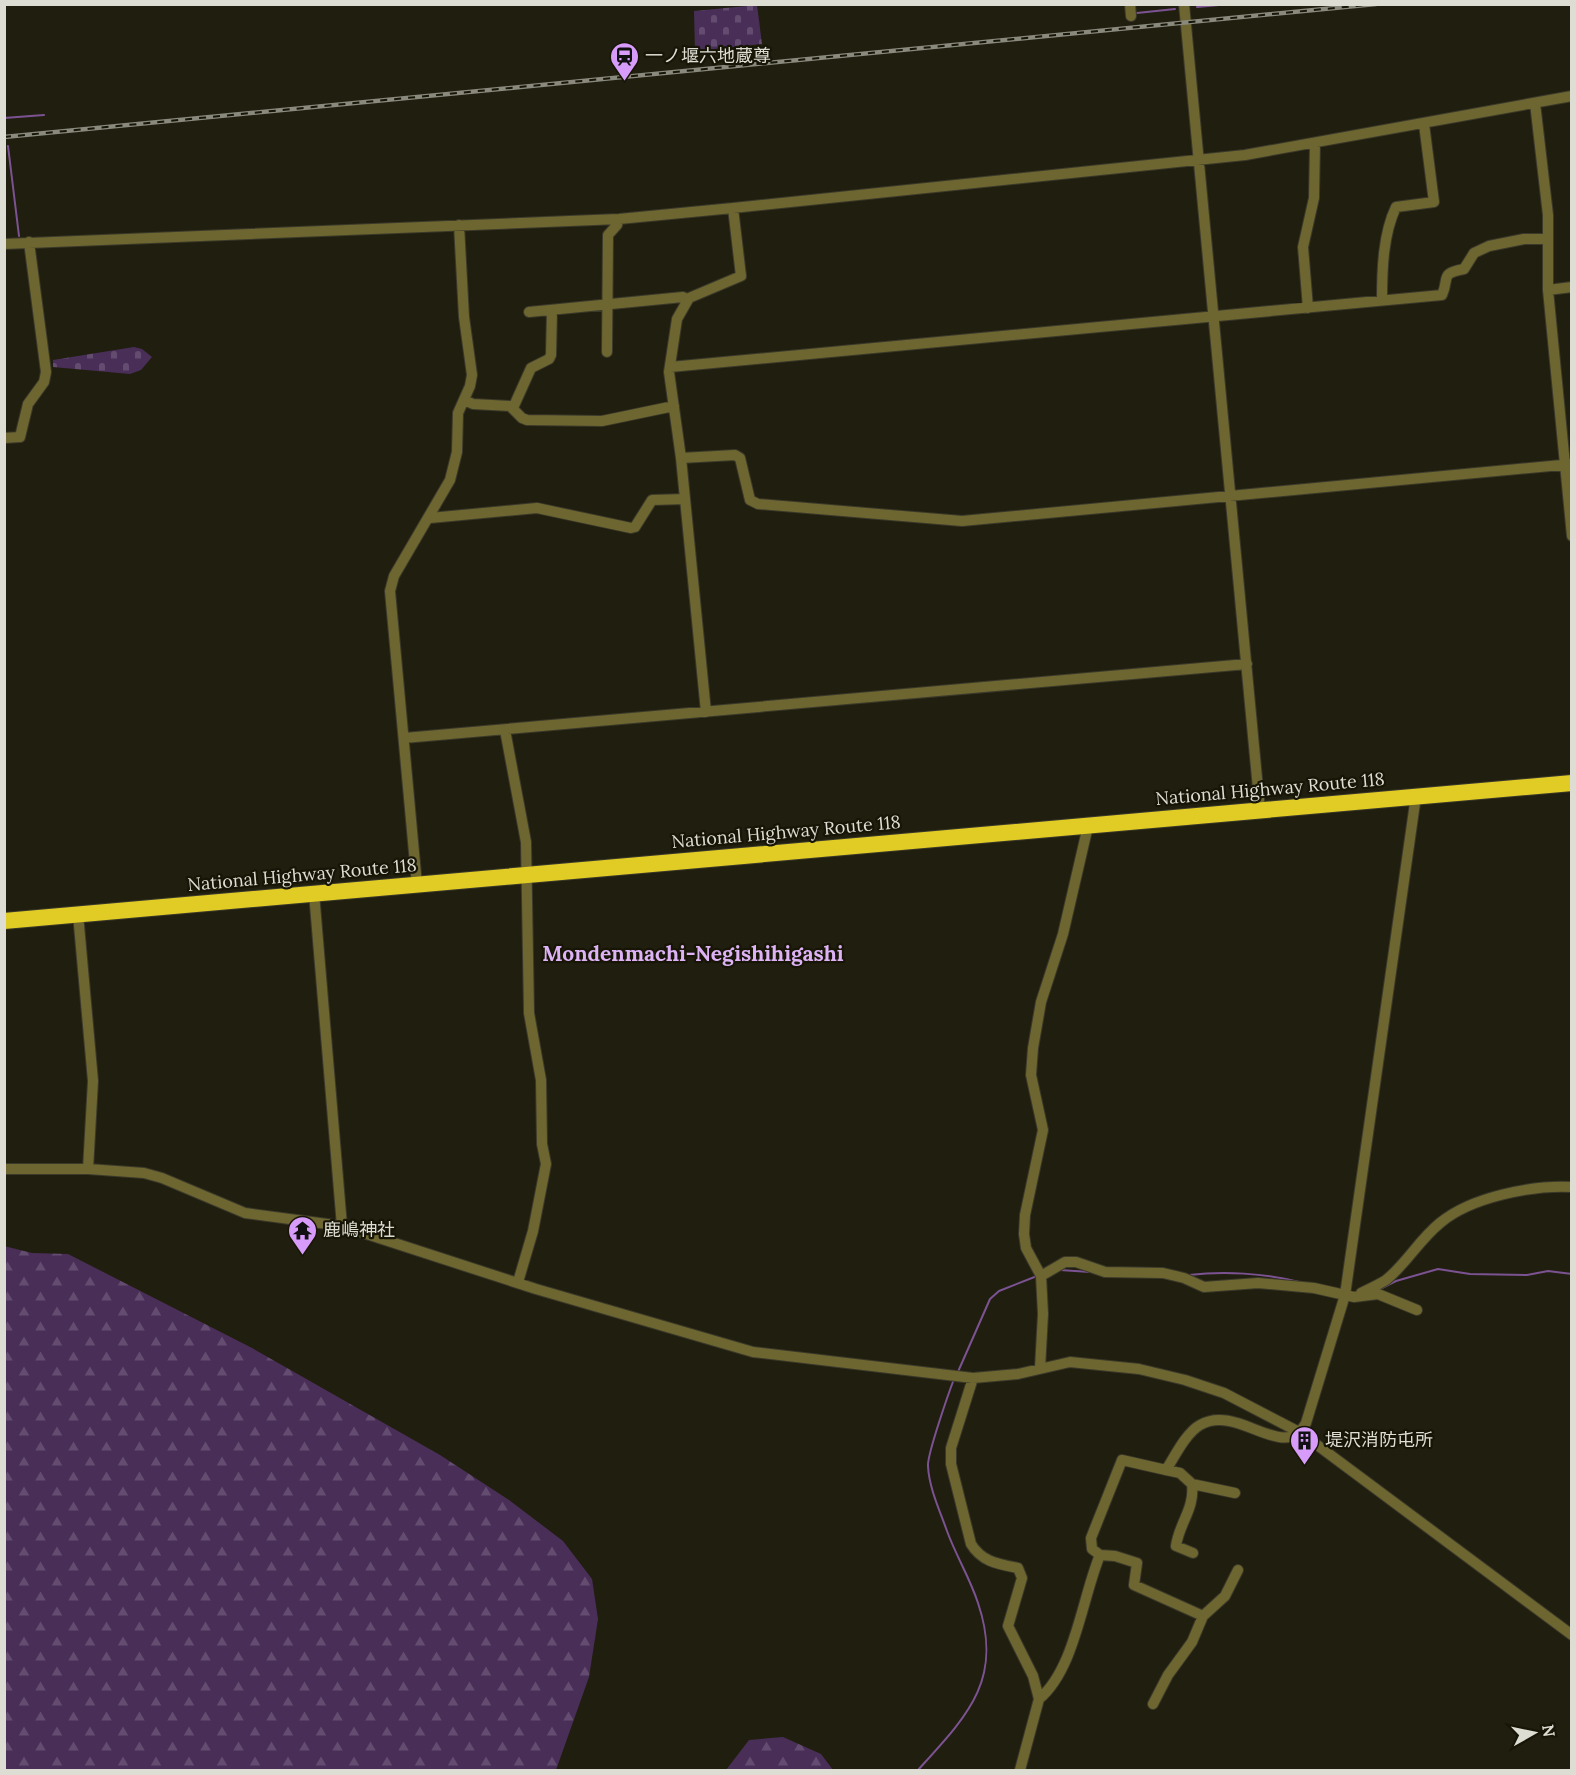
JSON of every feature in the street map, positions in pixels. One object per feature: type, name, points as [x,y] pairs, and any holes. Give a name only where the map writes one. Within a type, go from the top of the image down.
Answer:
[{"type":"highway","name":"National Highway Route 118","points":[[4,921],[1572,783]]},
{"type":"street","points":[[1130,4],[1131,16]]},
{"type":"street","points":[[1184,4],[1201,161],[1260,810]]},
{"type":"street","points":[[4,244],[619,219],[1201,161],[1424,124],[1572,96]]},
{"type":"street","points":[[1535,103],[1548,215],[1548,290],[1568,464],[1572,536]]},
{"type":"street","points":[[1382,300],[1382,271],[1391,216],[1396,207],[1434,202],[1424,124]]},
{"type":"street","points":[[1308,308],[1303,247],[1314,198],[1315,143]]},
{"type":"street","points":[[706,712],[670,367],[677,320],[688,300],[741,276],[733,208]]},
{"type":"street","points":[[607,352],[608,235],[619,219]]},
{"type":"street","points":[[417,885],[390,591],[394,576],[430,518],[455,466],[458,413],[472,375],[464,317],[459,225]]},
{"type":"street","points":[[670,367],[1442,296],[1445,277],[1449,272],[1464,269],[1474,252],[1506,242],[1548,239]]},
{"type":"street","points":[[4,438],[20,437],[28,404],[44,382],[46,372],[29,242]]},
{"type":"street","points":[[1548,290],[1572,287]]},
{"type":"street","points":[[529,312],[683,297],[688,300]]},
{"type":"street","points":[[513,408],[531,368],[549,359],[551,355],[552,310]]},
{"type":"street","points":[[464,399],[473,404],[502,404],[513,408],[527,420],[585,422],[620,418],[674,406]]},
{"type":"street","points":[[681,458],[735,455],[743,461],[750,500],[758,504],[900,518],[962,521],[1568,464]]},
{"type":"street","points":[[430,518],[537,507],[631,528],[635,527],[652,500],[685,499]]},
{"type":"street","points":[[404,738],[1247,664]]},
{"type":"street","points":[[505,730],[526,842],[529,1013],[541,1080],[542,1144],[546,1164],[533,1231],[518,1282]]},
{"type":"street","points":[[1166,1470],[1192,1431],[1200,1425],[1213,1421],[1233,1421],[1282,1439],[1292,1439],[1301,1433],[1350,1296],[1416,796]]},
{"type":"street","points":[[1040,1368],[1043,1314],[1041,1276],[1026,1248],[1024,1234],[1024,1215],[1043,1130],[1031,1075],[1033,1048],[1041,1002],[1063,934],[1088,825]]},
{"type":"street","points":[[314,894],[342,1226]]},
{"type":"street","points":[[78,914],[93,1081],[87,1169]]},
{"type":"street","points":[[4,1169],[87,1169],[144,1173],[162,1178],[245,1213],[342,1226],[518,1282],[753,1352],[973,1378],[1018,1374],[1070,1362],[1138,1369],[1185,1380],[1224,1393],[1301,1433],[1572,1635]]},
{"type":"street","points":[[1350,1296],[1384,1281],[1441,1221],[1461,1211],[1486,1200],[1533,1187],[1572,1187]]},
{"type":"street","points":[[1041,1276],[1065,1262],[1076,1262],[1105,1272],[1162,1273],[1184,1278],[1204,1287],[1258,1283],[1314,1288],[1350,1296],[1378,1294],[1417,1310]]},
{"type":"street","points":[[973,1378],[951,1448],[951,1464],[970,1544],[988,1562],[1018,1568],[1022,1578],[1008,1626],[1033,1676],[1039,1699],[1020,1770]]},
{"type":"street","points":[[1203,1616],[1134,1585],[1137,1563],[1115,1556],[1100,1556],[1092,1549],[1091,1538],[1122,1461],[1180,1473],[1192,1484],[1235,1493]]},
{"type":"street","points":[[1192,1484],[1192,1505],[1178,1532],[1176,1546],[1193,1553]]},
{"type":"street","points":[[1039,1699],[1050,1690],[1063,1662],[1100,1556]]},
{"type":"street","points":[[1153,1704],[1168,1675],[1192,1642],[1203,1616],[1225,1596],[1238,1570]]},
{"type":"green space","points":[[757,5],[762,44],[695,51],[694,11]]},
{"type":"green space","points":[[134,347],[142,349],[152,357],[141,370],[130,374],[53,367],[53,360]]},
{"type":"green space","points":[[4,1246],[32,1253],[68,1254],[252,1348],[440,1455],[509,1500],[563,1541],[592,1579],[598,1619],[589,1677],[556,1770],[5,1770]]},
{"type":"green space","points":[[783,1737],[821,1754],[833,1770],[726,1770],[749,1740]]},
{"type":"waterway","points":[[1197,7],[1230,4]]},
{"type":"waterway","points":[[1137,13],[1175,9]]},
{"type":"waterway","points":[[4,118],[44,115]]},
{"type":"waterway","points":[[8,146],[19,236]]},
{"type":"waterway","points":[[1378,1290],[1396,1281],[1438,1269],[1470,1274],[1527,1275],[1548,1271],[1572,1274]]},
{"type":"waterway","points":[[1060,1270],[1090,1272]]},
{"type":"waterway","points":[[1189,1275],[1244,1274],[1299,1282]]},
{"type":"waterway","points":[[957,1374],[990,1299],[999,1291],[1037,1276]]},
{"type":"waterway","points":[[918,1770],[965,1714],[976,1695],[983,1675],[986,1654],[985,1630],[978,1603],[935,1499],[928,1466],[954,1379]]},
{"type":"railway","points":[[4,137],[1376,4]]},
{"type":"place","name":"一ノ堰六地蔵尊","points":[[624,82]]},
{"type":"place","name":"鹿嶋神社","points":[[302,1256]]},
{"type":"place","name":"堤沢消防屯所","points":[[1304,1466]]},
{"type":"district","name":"Mondenmachi-Negishihigashi","points":[[693,954]]}]
